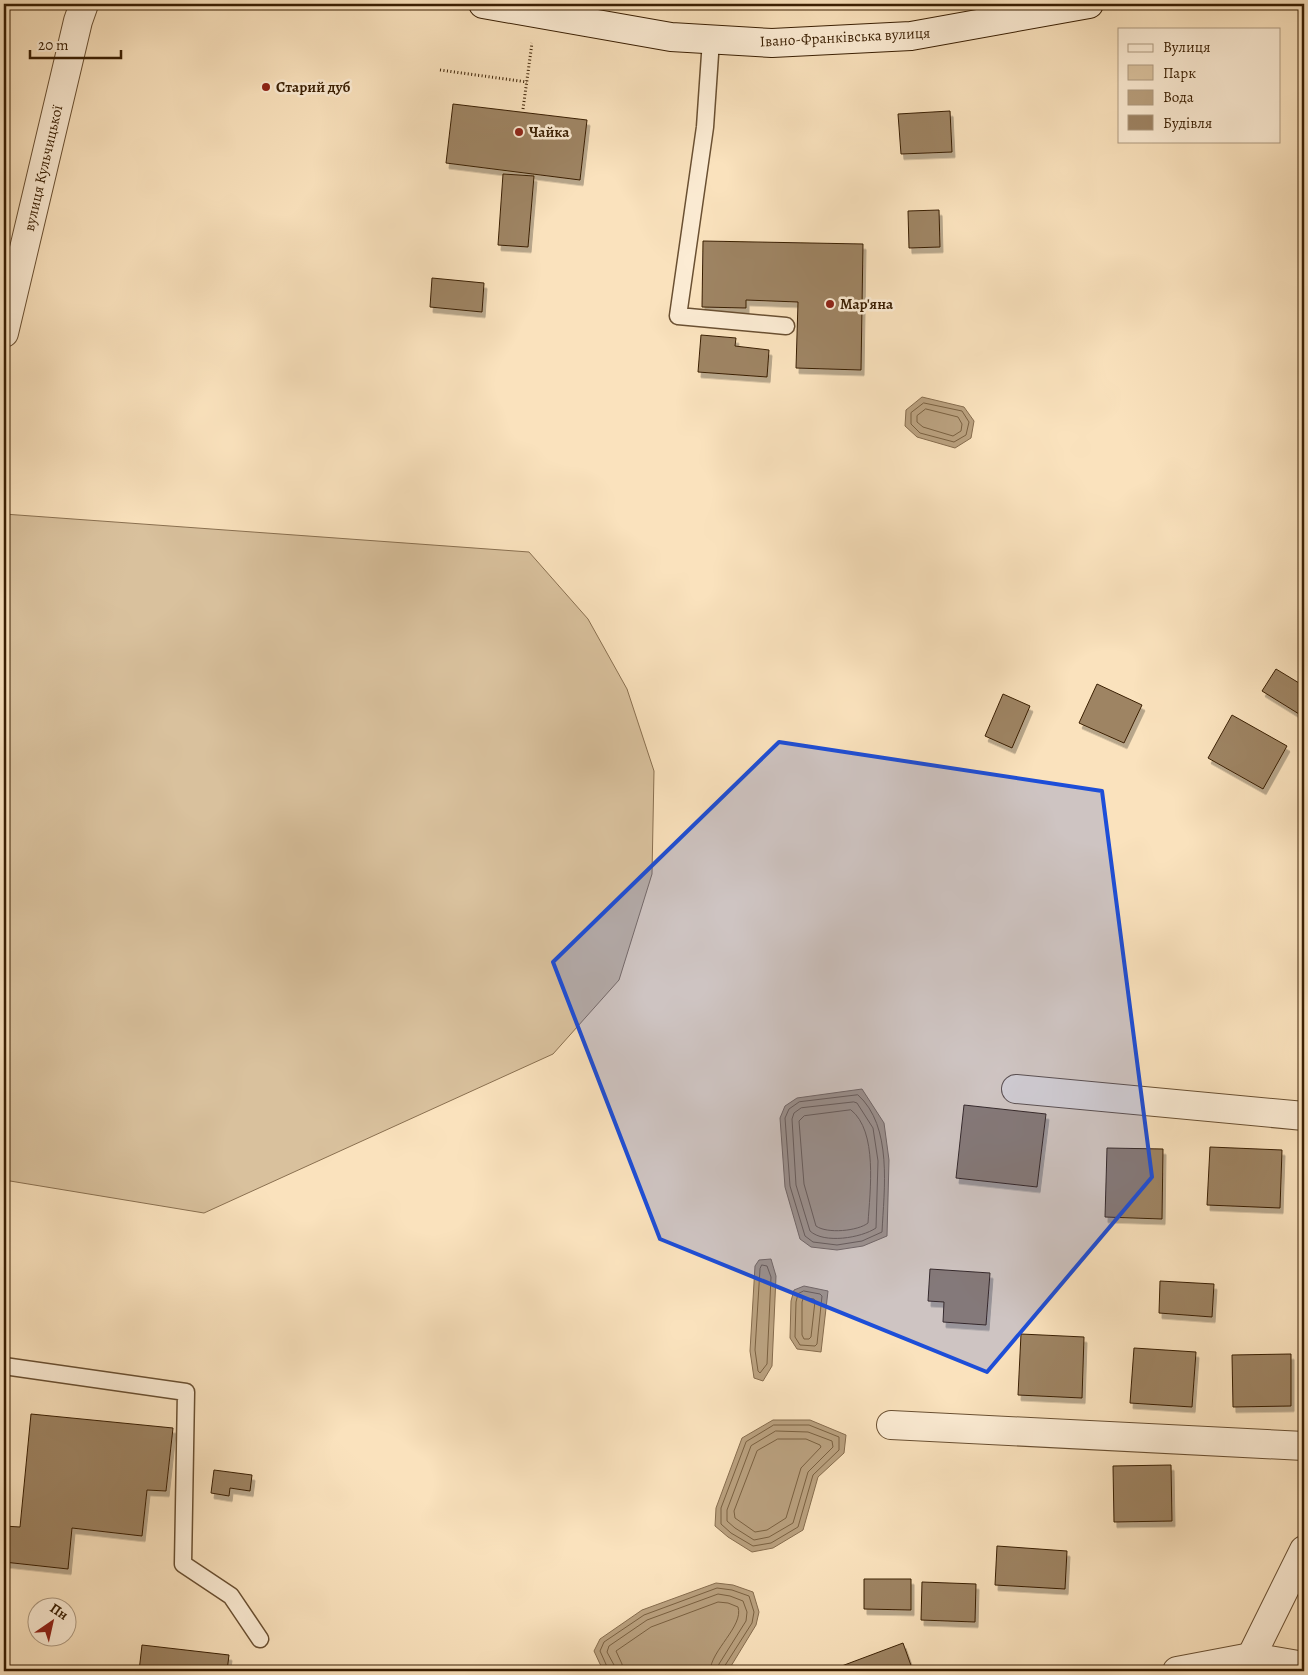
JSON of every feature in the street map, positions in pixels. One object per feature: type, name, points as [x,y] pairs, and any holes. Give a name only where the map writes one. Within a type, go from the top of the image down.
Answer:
[{"type":"street","name":"вулиця Кульчицької","points":[[4,333],[78,21],[84,4]]},
{"type":"street","name":"Івано-Франківська вулиця","points":[[483,4],[672,38],[772,43],[911,36],[1089,4]]},
{"type":"street","points":[[1016,1089],[1304,1116]]},
{"type":"street","points":[[891,1425],[1304,1446]]},
{"type":"street","points":[[1251,1657],[1304,1550]]},
{"type":"street","points":[[1176,1671],[1251,1657],[1304,1666]]},
{"type":"lane","points":[[711,40],[705,127],[678,316],[786,326]]},
{"type":"lane","points":[[4,1366],[186,1392],[183,1564],[231,1596],[260,1639]]},
{"type":"path","points":[[523,109],[533,37]]},
{"type":"path","points":[[440,70],[527,82]]},
{"type":"highlighted area","points":[[779,742],[1102,791],[1152,1177],[987,1372],[660,1239],[553,962]]},
{"type":"green space","points":[[4,514],[529,552],[588,619],[627,689],[654,771],[652,874],[619,980],[553,1054],[204,1213],[4,1180]]},
{"type":"water","points":[[922,397],[964,407],[974,421],[971,438],[955,448],[917,437],[905,426],[906,410]]},
{"type":"water","points":[[862,1089],[884,1123],[889,1160],[887,1236],[863,1246],[837,1250],[811,1247],[800,1239],[785,1187],[780,1118],[785,1106],[797,1098]]},
{"type":"water","points":[[771,1259],[776,1276],[772,1366],[763,1381],[754,1378],[750,1351],[755,1266],[759,1260]]},
{"type":"water","points":[[804,1286],[828,1291],[821,1352],[797,1349],[790,1338],[791,1301],[794,1290]]},
{"type":"water","points":[[773,1420],[810,1420],[846,1435],[844,1453],[818,1477],[803,1530],[773,1548],[752,1552],[728,1537],[715,1526],[716,1508],[742,1438]]},
{"type":"water","points":[[716,1583],[733,1585],[753,1592],[759,1612],[756,1625],[728,1671],[605,1671],[594,1651],[600,1639],[642,1610]]},
{"type":"building","points":[[453,104],[587,120],[580,180],[446,163]]},
{"type":"building","points":[[950,111],[952,152],[901,154],[898,114]]},
{"type":"building","points":[[503,174],[534,176],[528,247],[498,245]]},
{"type":"building","points":[[939,210],[940,247],[909,248],[908,211]]},
{"type":"building","name":"Мар'яна","points":[[703,241],[863,244],[861,370],[796,368],[798,302],[746,300],[746,308],[702,307]]},
{"type":"building","points":[[432,278],[484,283],[482,312],[430,307]]},
{"type":"building","points":[[701,335],[736,338],[735,346],[769,350],[767,377],[698,372]]},
{"type":"building","points":[[1276,669],[1304,686],[1304,706],[1299,714],[1262,691]]},
{"type":"building","points":[[1097,684],[1142,705],[1124,743],[1079,723]]},
{"type":"building","points":[[1003,694],[1030,706],[1012,748],[985,736]]},
{"type":"building","points":[[1232,715],[1287,746],[1263,789],[1208,758]]},
{"type":"building","points":[[964,1105],[1046,1114],[1037,1187],[956,1178]]},
{"type":"building","points":[[1210,1147],[1282,1150],[1280,1208],[1207,1205]]},
{"type":"building","points":[[1107,1148],[1163,1149],[1162,1219],[1105,1217]]},
{"type":"building","points":[[930,1269],[990,1273],[986,1325],[943,1322],[944,1302],[928,1301]]},
{"type":"building","points":[[1160,1281],[1214,1284],[1212,1317],[1159,1313]]},
{"type":"building","points":[[1021,1334],[1084,1337],[1082,1398],[1018,1395]]},
{"type":"building","points":[[1134,1348],[1196,1352],[1192,1407],[1130,1403]]},
{"type":"building","points":[[1291,1354],[1291,1406],[1233,1407],[1232,1355]]},
{"type":"building","points":[[31,1414],[173,1428],[166,1491],[147,1490],[142,1536],[72,1528],[68,1569],[4,1562],[4,1526],[20,1527]]},
{"type":"building","points":[[1171,1465],[1172,1521],[1114,1522],[1113,1466]]},
{"type":"building","points":[[214,1470],[252,1475],[250,1491],[230,1488],[229,1496],[211,1493]]},
{"type":"building","points":[[997,1546],[1067,1551],[1065,1589],[995,1585]]},
{"type":"building","points":[[864,1579],[911,1579],[911,1610],[864,1609]]},
{"type":"building","points":[[922,1582],[976,1584],[975,1622],[921,1620]]},
{"type":"building","points":[[903,1643],[913,1671],[841,1671],[839,1667]]},
{"type":"building","points":[[142,1645],[229,1655],[227,1671],[139,1671]]},
{"type":"place","name":"Старий дуб","points":[[266,87]]},
{"type":"place","name":"Чайка","points":[[519,132]]},
{"type":"place","name":"Мар'яна","points":[[830,304]]}]
